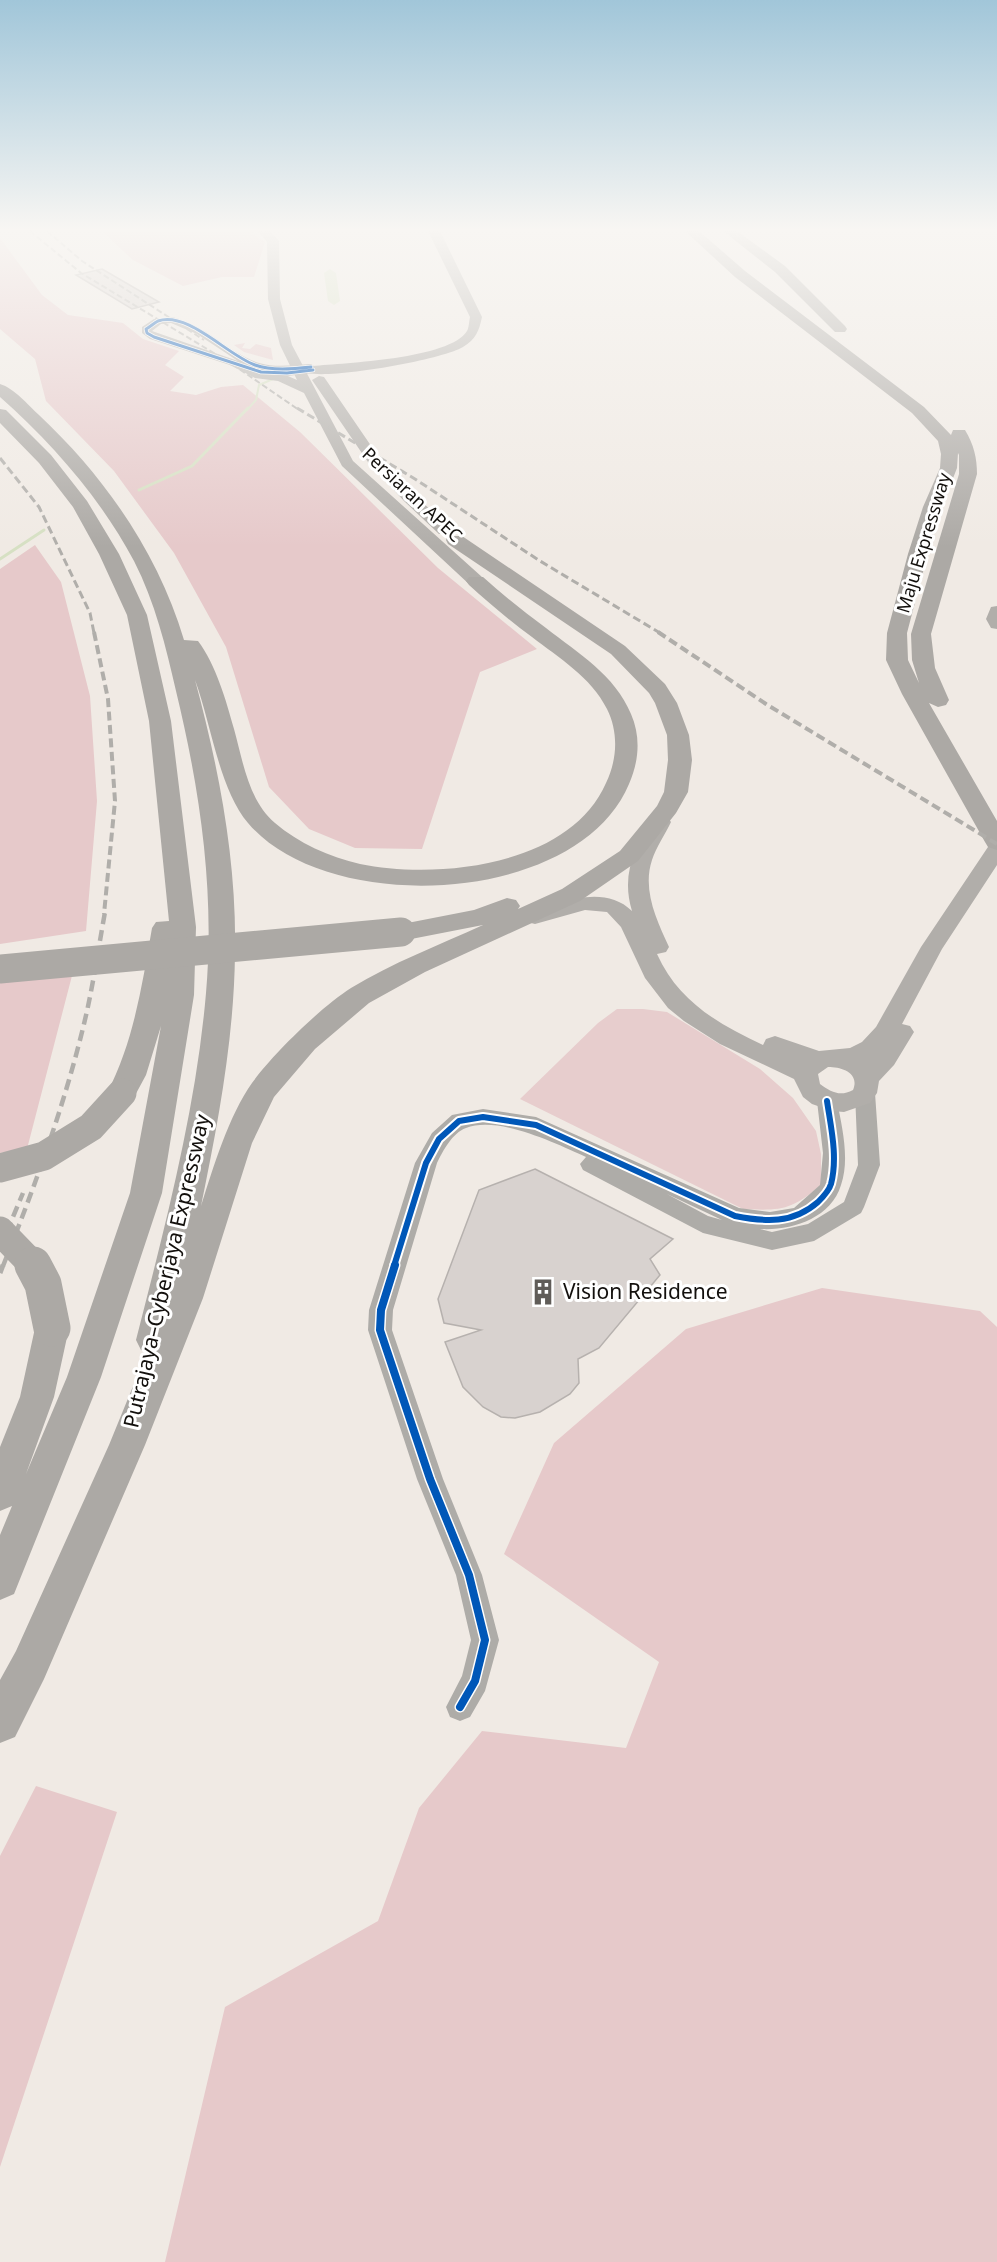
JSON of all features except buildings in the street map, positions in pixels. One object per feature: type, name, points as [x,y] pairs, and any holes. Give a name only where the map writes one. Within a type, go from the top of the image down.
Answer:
[{"type":"highway","name":"Maju Expressway","points":[[822,337],[918,410],[932,422],[945,441],[950,455],[949,463],[932,508],[895,647],[897,660],[913,694],[970,772],[997,798]]},
{"type":"highway","name":"Maju Expressway","points":[[849,337],[953,427],[966,446],[968,455],[966,480],[927,607],[920,642],[922,665],[946,713]]},
{"type":"highway","name":"Putrajaya–Cyberjaya Expressway","points":[[0,389],[29,413],[67,453],[104,499],[137,549],[166,615],[194,717],[207,783],[221,883],[220,992],[208,1087],[191,1186],[127,1445],[30,1665],[0,1722]]},
{"type":"highway","name":"Putrajaya–Cyberjaya Expressway","points":[[0,414],[45,459],[81,505],[110,554],[137,615],[148,656],[160,721],[183,927],[180,995],[146,1193],[84,1377],[0,1581]]},
{"type":"highway","points":[[127,1445],[186,1298],[237,1143],[262,1091],[305,1042],[359,996],[415,966],[571,895],[629,856],[668,808],[676,792],[680,760],[678,735],[666,703],[657,689],[618,650],[455,540]]},
{"type":"highway","points":[[0,969],[480,917],[558,885],[614,848],[639,819],[656,789],[663,760],[661,736],[651,707],[643,692],[602,650],[521,592],[455,540]]},
{"type":"highway","points":[[166,615],[194,648],[218,714],[236,778],[247,803],[264,827],[297,850],[342,868],[395,877],[438,878],[500,870],[537,857],[578,834],[608,806],[620,786],[626,759],[626,741],[620,712],[604,686],[580,662],[511,611],[476,581]]},
{"type":"highway","points":[[0,956],[398,925],[505,891],[546,873],[606,829],[636,788],[642,770],[642,740],[635,710],[619,685],[600,666],[497,592],[476,581]]},
{"type":"highway","name":"Maju Expressway","points":[[970,772],[997,843]]},
{"type":"highway","points":[[0,1168],[44,1156],[91,1127],[122,1093],[134,1073],[166,927],[167,789]]},
{"type":"highway","points":[[0,1231],[28,1254],[33,1263],[47,1291],[52,1328],[37,1397],[0,1494]]},
{"type":"main road","name":"Persiaran APEC","points":[[284,337],[286,345],[303,366],[315,387],[347,463],[476,581]]},
{"type":"main road","name":"Persiaran APEC","points":[[297,337],[303,366]]},
{"type":"main road","points":[[237,365],[260,375],[281,377],[315,387],[334,371],[348,364],[424,352],[442,347],[460,337]]},
{"type":"main road","points":[[265,367],[281,362],[303,366],[348,364],[437,354],[469,337]]},
{"type":"main road","name":"Persiaran APEC","points":[[315,387],[373,459],[409,498],[455,540]]},
{"type":"main road","points":[[997,611],[995,619],[997,624]]},
{"type":"main road","points":[[668,808],[640,861],[638,878],[639,896],[645,916],[665,962],[678,982],[690,993],[742,1029],[820,1064],[854,1056],[871,1048],[885,1033],[932,946],[997,849]]},
{"type":"main road","points":[[820,1064],[805,1082],[810,1090],[827,1101],[849,1102],[866,1086],[898,1039],[945,952],[997,873]]},
{"type":"main road","points":[[494,931],[569,906],[585,903],[613,906],[627,920],[649,965],[663,987],[677,1002],[732,1039],[820,1064],[855,1064],[866,1086]]},
{"type":"street","points":[[153,337],[261,372],[303,366]]},
{"type":"street","points":[[207,337],[236,356],[265,367]]},
{"type":"street","points":[[521,1123],[529,1131],[703,1224],[772,1241],[814,1232],[853,1207],[869,1165],[866,1086]]},
{"type":"street","points":[[460,1707],[475,1681],[485,1640],[469,1575],[430,1479],[380,1330],[381,1310],[426,1164],[439,1139],[459,1121],[483,1117],[536,1125],[735,1216],[764,1222],[783,1221],[812,1208],[831,1187],[834,1150],[827,1101]]},
{"type":"shaded area","points":[[9,337],[140,337],[179,351],[165,365],[184,377],[170,391],[196,395],[221,387],[243,385],[300,432],[438,568],[537,649],[480,672],[422,849],[355,848],[309,829],[269,787],[226,647],[174,553],[114,471],[46,401],[35,359]]},
{"type":"shaded area","points":[[245,343],[242,348],[250,349],[256,344],[271,348],[273,360],[244,352],[234,345]]},
{"type":"shaded area","points":[[35,545],[61,582],[90,696],[97,801],[86,931],[0,944],[0,569]]},
{"type":"shaded area","points":[[74,968],[27,1149],[0,1153],[0,978]]},
{"type":"shaded area","points":[[617,1009],[667,1012],[760,1069],[793,1098],[816,1131],[821,1154],[821,1185],[802,1200],[785,1207],[767,1210],[743,1209],[520,1099],[598,1023]]},
{"type":"shaded area","points":[[822,1288],[980,1311],[997,1327],[997,2262],[165,2262],[225,2007],[378,1921],[419,1808],[482,1731],[626,1748],[659,1662],[504,1554],[554,1443],[686,1329]]},
{"type":"shaded area","points":[[36,1786],[117,1812],[0,2167],[0,1856]]},
{"type":"waterway","points":[[247,410],[256,400],[259,385],[273,379]]},
{"type":"waterway","points":[[139,490],[192,466],[248,408]]},
{"type":"waterway","points":[[0,559],[44,530]]},
{"type":"railway","points":[[186,337],[232,364],[299,410]]},
{"type":"railway","points":[[199,337],[204,340]]},
{"type":"railway","points":[[297,408],[415,479],[540,561],[660,633]]},
{"type":"railway","points":[[0,458],[39,507],[90,613],[94,633]]},
{"type":"railway","points":[[94,632],[108,699],[115,801],[104,914]]},
{"type":"railway","points":[[658,632],[766,704],[997,844]]},
{"type":"railway","points":[[3,1266],[39,1172],[70,1076],[87,1011],[105,912]]},
{"type":"railway","points":[[0,1248],[23,1193]]},
{"type":"railway","points":[[0,1273],[3,1265]]},
{"type":"cycle path","points":[[153,337],[261,372],[287,373],[313,370]]},
{"type":"cycle path","points":[[208,337],[243,360],[255,365],[283,369],[311,367]]},
{"type":"cycle path","points":[[460,1707],[475,1681],[485,1640],[469,1575],[430,1479],[380,1330],[381,1310],[426,1163],[439,1139],[459,1121],[483,1117],[536,1125],[735,1216],[770,1221],[781,1220],[791,1218],[811,1208],[830,1186],[833,1174],[833,1153],[827,1101]]},
{"type":"place","name":"Vision Residence","points":[[543,1292]]}]
